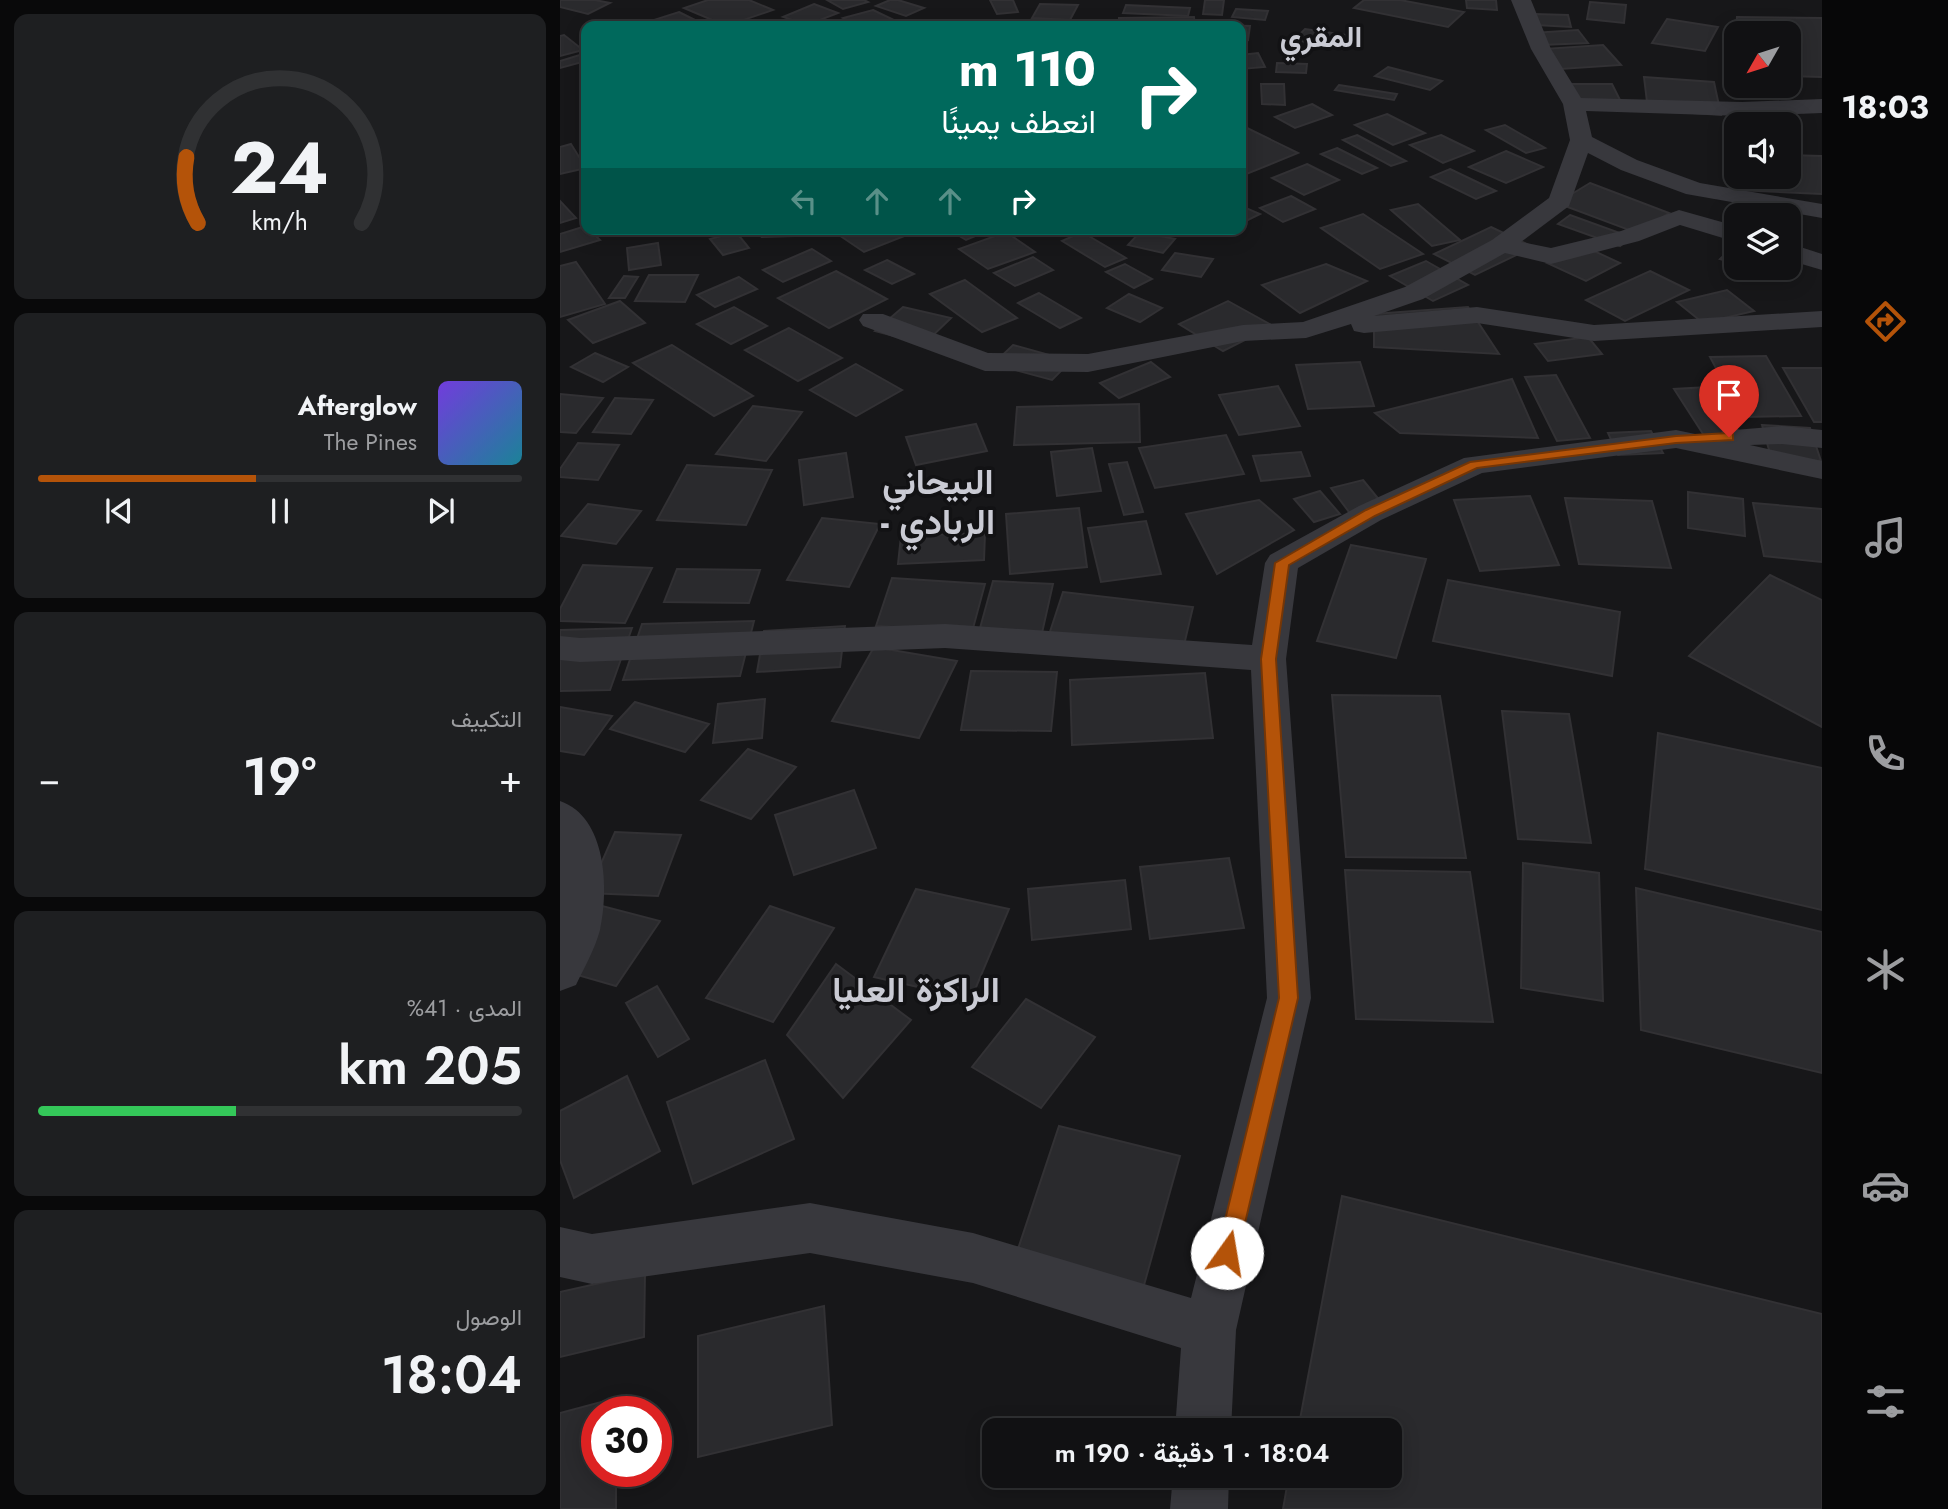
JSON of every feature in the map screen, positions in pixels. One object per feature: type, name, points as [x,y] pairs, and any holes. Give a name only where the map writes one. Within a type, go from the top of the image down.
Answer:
[{"type":"street","points":[[1306,330],[1414,293],[1501,245],[1560,201],[1581,140],[1574,104],[1541,49],[1521,0]]},
{"type":"street","points":[[1574,104],[1741,109],[1822,106]]},
{"type":"street","points":[[1581,140],[1629,165],[1695,189],[1822,211]]},
{"type":"street","points":[[1501,245],[1551,256],[1630,236],[1679,217],[1724,230]]},
{"type":"street","points":[[1801,255],[1822,262]]},
{"type":"street","points":[[873,320],[985,362],[1088,363],[1243,333],[1477,315],[1594,333],[1822,319]]},
{"type":"street","points":[[1204,1418],[1209,1330],[1289,998],[1268,659],[1282,563],[1370,513],[1475,465],[1676,439],[1782,435],[1822,439]]},
{"type":"street","points":[[1676,439],[1822,470]]},
{"type":"street","points":[[560,648],[580,650],[944,636],[1268,659]]},
{"type":"street","points":[[560,817],[570,826],[580,850],[582,873],[578,932],[560,972]]},
{"type":"street","points":[[560,1252],[592,1259],[810,1228],[973,1258],[1209,1330]]},
{"type":"street","points":[[1199,1509],[1200,1488]]},
{"type":"building","points":[[560,0],[610,3],[588,14],[560,7]]},
{"type":"building","points":[[708,0],[749,0],[773,10],[741,21],[714,21],[684,8]]},
{"type":"building","points":[[827,0],[864,0],[868,2],[843,9]]},
{"type":"building","points":[[890,0],[924,8],[906,16],[876,6]]},
{"type":"building","points":[[990,0],[1013,0],[1018,12],[997,14]]},
{"type":"building","points":[[1205,0],[1224,0],[1222,15],[1203,14]]},
{"type":"building","points":[[1364,0],[1400,0],[1464,12],[1448,27],[1354,8]]},
{"type":"building","points":[[1466,0],[1496,0],[1497,10],[1467,8]]},
{"type":"building","points":[[1590,2],[1626,5],[1624,23],[1587,19]]},
{"type":"building","points":[[814,4],[838,13],[817,21],[795,21],[783,17]]},
{"type":"building","points":[[1040,4],[1078,5],[1070,20],[1032,18]]},
{"type":"building","points":[[1126,5],[1190,8],[1188,16],[1123,13]]},
{"type":"building","points":[[1236,9],[1268,11],[1265,20],[1232,17]]},
{"type":"building","points":[[873,10],[894,20],[849,21],[843,18]]},
{"type":"building","points":[[679,12],[697,21],[650,21]]},
{"type":"building","points":[[1534,14],[1568,15],[1571,27],[1536,25]]},
{"type":"building","points":[[1194,17],[1194,21],[1119,21],[1119,18]]},
{"type":"building","points":[[1737,17],[1822,18],[1822,77],[1801,76],[1801,21],[1737,21]]},
{"type":"building","points":[[1667,19],[1718,27],[1705,51],[1652,43]]},
{"type":"building","points":[[1246,26],[1250,26],[1246,40]]},
{"type":"building","points":[[1305,29],[1346,35],[1337,47],[1294,40]]},
{"type":"building","points":[[1578,30],[1588,43],[1541,45],[1531,33]]},
{"type":"building","points":[[564,35],[581,51],[560,56],[560,36]]},
{"type":"building","points":[[1603,45],[1621,65],[1560,69],[1543,49]]},
{"type":"building","points":[[1258,53],[1265,67],[1246,69],[1246,54]]},
{"type":"building","points":[[581,56],[581,62],[560,68],[560,61]]},
{"type":"building","points":[[1277,63],[1307,64],[1306,73],[1276,72]]},
{"type":"building","points":[[1388,67],[1442,81],[1430,90],[1375,76]]},
{"type":"building","points":[[1644,77],[1714,82],[1721,115],[1648,110]]},
{"type":"building","points":[[1261,84],[1284,84],[1285,105],[1262,104]]},
{"type":"building","points":[[1569,84],[1612,84],[1623,106],[1579,106]]},
{"type":"building","points":[[1339,85],[1397,94],[1394,100],[1335,90]]},
{"type":"building","points":[[1312,104],[1332,115],[1295,128],[1275,117]]},
{"type":"building","points":[[1387,114],[1425,133],[1393,145],[1355,125]]},
{"type":"building","points":[[1505,125],[1545,148],[1526,153],[1486,130]]},
{"type":"building","points":[[1246,127],[1298,153],[1246,174]]},
{"type":"building","points":[[1357,135],[1406,161],[1391,166],[1343,140]]},
{"type":"building","points":[[1441,135],[1474,151],[1443,163],[1410,145]]},
{"type":"building","points":[[571,144],[581,160],[581,169],[560,174],[560,147]]},
{"type":"building","points":[[1337,148],[1377,168],[1362,174],[1321,154]]},
{"type":"building","points":[[1506,151],[1543,167],[1506,183],[1469,167]]},
{"type":"building","points":[[1801,155],[1822,156],[1822,194],[1738,190],[1801,189]]},
{"type":"building","points":[[1307,164],[1339,180],[1304,195],[1272,178]]},
{"type":"building","points":[[1450,169],[1496,191],[1476,199],[1431,177]]},
{"type":"building","points":[[1590,183],[1669,213],[1637,233],[1557,203]]},
{"type":"building","points":[[1291,196],[1315,209],[1283,222],[1260,208]]},
{"type":"building","points":[[560,201],[576,218],[560,223]]},
{"type":"building","points":[[1418,204],[1460,240],[1432,246],[1391,210]]},
{"type":"building","points":[[1246,208],[1260,214],[1246,221]]},
{"type":"building","points":[[1363,214],[1423,254],[1380,269],[1321,228]]},
{"type":"building","points":[[1570,215],[1631,237],[1620,246],[1558,224]]},
{"type":"building","points":[[1491,227],[1533,247],[1475,275],[1434,254]]},
{"type":"building","points":[[581,228],[581,235],[595,235],[600,240],[560,252],[560,234]]},
{"type":"building","points":[[738,235],[749,248],[723,255],[710,239]]},
{"type":"building","points":[[763,235],[794,235],[794,236],[762,237]]},
{"type":"building","points":[[839,235],[907,235],[864,252]]},
{"type":"building","points":[[958,235],[978,235],[966,240]]},
{"type":"building","points":[[998,235],[1010,235],[1035,252],[988,269],[959,249]]},
{"type":"building","points":[[1075,235],[1087,235],[1126,258],[1105,267],[1062,241]]},
{"type":"building","points":[[1137,235],[1175,239],[1163,253],[1128,245]]},
{"type":"building","points":[[658,243],[661,265],[629,270],[627,248]]},
{"type":"building","points":[[1581,245],[1620,263],[1586,281],[1547,263]]},
{"type":"building","points":[[812,249],[831,261],[783,282],[763,270]]},
{"type":"building","points":[[1175,253],[1213,259],[1201,277],[1162,270]]},
{"type":"building","points":[[1033,257],[1053,270],[1015,286],[994,273]]},
{"type":"building","points":[[887,260],[914,274],[892,284],[865,270]]},
{"type":"building","points":[[1426,261],[1468,285],[1433,301],[1390,276]]},
{"type":"building","points":[[576,262],[605,304],[560,317],[560,266]]},
{"type":"building","points":[[1125,264],[1152,279],[1134,288],[1106,272]]},
{"type":"building","points":[[1326,264],[1367,281],[1300,313],[1262,285]]},
{"type":"building","points":[[836,271],[887,299],[829,328],[778,298]]},
{"type":"building","points":[[1650,271],[1689,290],[1625,321],[1586,300]]},
{"type":"building","points":[[649,275],[698,275],[685,302],[635,301]]},
{"type":"building","points":[[624,276],[638,277],[625,298],[609,298]]},
{"type":"building","points":[[739,277],[757,289],[715,307],[697,295]]},
{"type":"building","points":[[965,280],[1017,318],[982,332],[930,294]]},
{"type":"building","points":[[1727,290],[1754,311],[1703,323],[1677,302]]},
{"type":"building","points":[[1039,293],[1081,318],[1060,328],[1018,303]]},
{"type":"building","points":[[1129,294],[1162,308],[1140,322],[1107,308]]},
{"type":"building","points":[[620,301],[645,323],[593,343],[568,320]]},
{"type":"building","points":[[1228,301],[1273,326],[1223,351],[1179,324]]},
{"type":"building","points":[[734,307],[767,326],[731,344],[697,324]]},
{"type":"building","points":[[903,307],[951,318],[924,344],[875,331]]},
{"type":"building","points":[[1468,307],[1499,354],[1374,347],[1374,314]]},
{"type":"building","points":[[789,328],[842,358],[798,381],[745,350]]},
{"type":"building","points":[[1588,337],[1602,354],[1548,361],[1535,344]]},
{"type":"building","points":[[672,345],[753,396],[714,416],[633,363]]},
{"type":"building","points":[[1013,345],[1071,361],[1052,380],[993,364]]},
{"type":"building","points":[[595,353],[628,367],[603,382],[571,367]]},
{"type":"building","points":[[1766,356],[1801,416],[1742,417],[1710,357]]},
{"type":"building","points":[[1151,362],[1170,377],[1119,398],[1100,383]]},
{"type":"building","points":[[1360,362],[1374,406],[1308,409],[1296,365]]},
{"type":"building","points":[[856,364],[902,390],[856,416],[810,390]]},
{"type":"building","points":[[1783,368],[1822,368],[1822,422],[1814,422]]},
{"type":"building","points":[[1556,375],[1590,438],[1557,441],[1525,377]]},
{"type":"building","points":[[1512,379],[1538,438],[1400,433],[1375,413]]},
{"type":"building","points":[[1278,386],[1300,426],[1239,435],[1219,395]]},
{"type":"building","points":[[1708,387],[1748,445],[1712,448],[1674,389]]},
{"type":"building","points":[[560,394],[603,398],[576,433],[560,432]]},
{"type":"building","points":[[615,398],[653,400],[631,434],[593,432]]},
{"type":"building","points":[[1139,404],[1140,442],[1014,445],[1017,407]]},
{"type":"building","points":[[753,406],[802,412],[766,461],[716,454]]},
{"type":"building","points":[[976,424],[987,451],[916,465],[906,437]]},
{"type":"building","points":[[1762,425],[1810,428],[1821,461],[1771,457]]},
{"type":"building","points":[[1651,431],[1663,453],[1618,455],[1608,433]]},
{"type":"building","points":[[1226,435],[1244,474],[1155,488],[1139,448]]},
{"type":"building","points":[[578,443],[619,445],[598,480],[560,477],[560,469]]},
{"type":"building","points":[[1092,448],[1101,491],[1057,496],[1051,452]]},
{"type":"building","points":[[1301,452],[1310,476],[1261,481],[1253,456]]},
{"type":"building","points":[[846,453],[853,497],[804,505],[799,460]]},
{"type":"building","points":[[1127,462],[1143,512],[1124,515],[1109,464]]},
{"type":"building","points":[[687,465],[772,470],[746,525],[657,520]]},
{"type":"building","points":[[1363,480],[1385,507],[1352,516],[1331,488]]},
{"type":"building","points":[[1320,491],[1340,514],[1314,522],[1294,499]]},
{"type":"building","points":[[1688,492],[1743,499],[1745,536],[1688,528]]},
{"type":"building","points":[[1530,496],[1559,565],[1480,571],[1454,500]]},
{"type":"building","points":[[1565,498],[1652,501],[1671,568],[1579,564]]},
{"type":"building","points":[[1259,500],[1294,530],[1217,574],[1186,514]]},
{"type":"building","points":[[1753,503],[1822,509],[1822,562],[1764,556]]},
{"type":"building","points":[[588,504],[641,511],[616,544],[561,536]]},
{"type":"building","points":[[1079,508],[1087,567],[1010,574],[1006,514]]},
{"type":"building","points":[[822,518],[880,524],[849,587],[787,580]]},
{"type":"building","points":[[1146,521],[1161,574],[1101,582],[1088,528]]},
{"type":"building","points":[[985,533],[984,560],[898,564],[901,536]]},
{"type":"building","points":[[1351,545],[1426,559],[1396,658],[1317,641]]},
{"type":"building","points":[[583,565],[652,568],[625,623],[560,621],[560,609]]},
{"type":"building","points":[[677,569],[760,570],[749,603],[664,602]]},
{"type":"building","points":[[1770,575],[1822,600],[1822,727],[1689,656]]},
{"type":"building","points":[[892,578],[985,584],[972,632],[876,626]]},
{"type":"building","points":[[1448,580],[1620,612],[1612,676],[1433,641]]},
{"type":"building","points":[[993,581],[1053,584],[1040,642],[977,639]]},
{"type":"building","points":[[1063,592],[1193,607],[1180,662],[1045,647]]},
{"type":"building","points":[[754,621],[740,676],[623,680],[642,624]]},
{"type":"building","points":[[845,626],[840,667],[757,672],[764,631]]},
{"type":"building","points":[[632,628],[610,690],[560,691],[560,630]]},
{"type":"building","points":[[874,647],[957,661],[919,738],[832,721]]},
{"type":"building","points":[[971,671],[1057,672],[1051,731],[961,730]]},
{"type":"building","points":[[1205,673],[1213,738],[1072,745],[1070,680]]},
{"type":"building","points":[[1332,695],[1440,696],[1466,858],[1346,857]]},
{"type":"building","points":[[765,699],[762,738],[713,743],[718,704]]},
{"type":"building","points":[[635,702],[709,724],[685,752],[610,729]]},
{"type":"building","points":[[560,707],[612,716],[584,755],[560,751]]},
{"type":"building","points":[[1502,711],[1569,714],[1591,843],[1518,839]]},
{"type":"building","points":[[1658,733],[1822,768],[1822,910],[1645,869]]},
{"type":"building","points":[[748,749],[796,767],[751,819],[701,800]]},
{"type":"building","points":[[854,790],[876,848],[794,875],[775,815]]},
{"type":"building","points":[[615,832],[681,835],[658,896],[588,893]]},
{"type":"building","points":[[1229,858],[1244,928],[1150,939],[1140,867]]},
{"type":"building","points":[[1523,863],[1599,873],[1603,1001],[1521,988]]},
{"type":"building","points":[[1345,870],[1470,872],[1493,1022],[1356,1019]]},
{"type":"building","points":[[1125,880],[1131,929],[1032,940],[1028,889]]},
{"type":"building","points":[[1636,888],[1822,932],[1822,1073],[1641,1030]]},
{"type":"building","points":[[916,889],[1009,909],[971,999],[874,977]]},
{"type":"building","points":[[602,906],[660,921],[616,986],[560,970],[560,964]]},
{"type":"building","points":[[770,906],[834,928],[773,1022],[706,998]]},
{"type":"building","points":[[836,964],[911,1020],[843,1098],[787,1035]]},
{"type":"building","points":[[657,986],[689,1039],[658,1057],[626,1003]]},
{"type":"building","points":[[1026,999],[1095,1037],[1041,1108],[972,1067]]},
{"type":"building","points":[[765,1060],[794,1139],[693,1184],[667,1102]]},
{"type":"building","points":[[627,1076],[660,1151],[574,1198],[560,1160],[560,1111]]},
{"type":"building","points":[[1059,1126],[1180,1156],[1139,1303],[1011,1270]]},
{"type":"building","points":[[1342,1196],[1822,1314],[1822,1509],[1283,1509],[1287,1488],[1402,1488],[1402,1418],[1300,1418]]},
{"type":"building","points":[[645,1273],[644,1337],[560,1357],[560,1292]]},
{"type":"building","points":[[824,1306],[832,1425],[698,1457],[698,1336]]},
{"type":"building","points":[[581,1407],[581,1487],[616,1487],[616,1509],[560,1509],[560,1413]]},
{"type":"district","name":"المقري","points":[[1321,37]]},
{"type":"district","name":"البيحاني - الربادي","points":[[938,502]]},
{"type":"district","name":"الراكزة العليا","points":[[916,990]]},
{"type":"route","points":[[1227,1253],[1289,998],[1268,659],[1282,563],[1370,513],[1475,465],[1676,439],[1729,437]]}]
